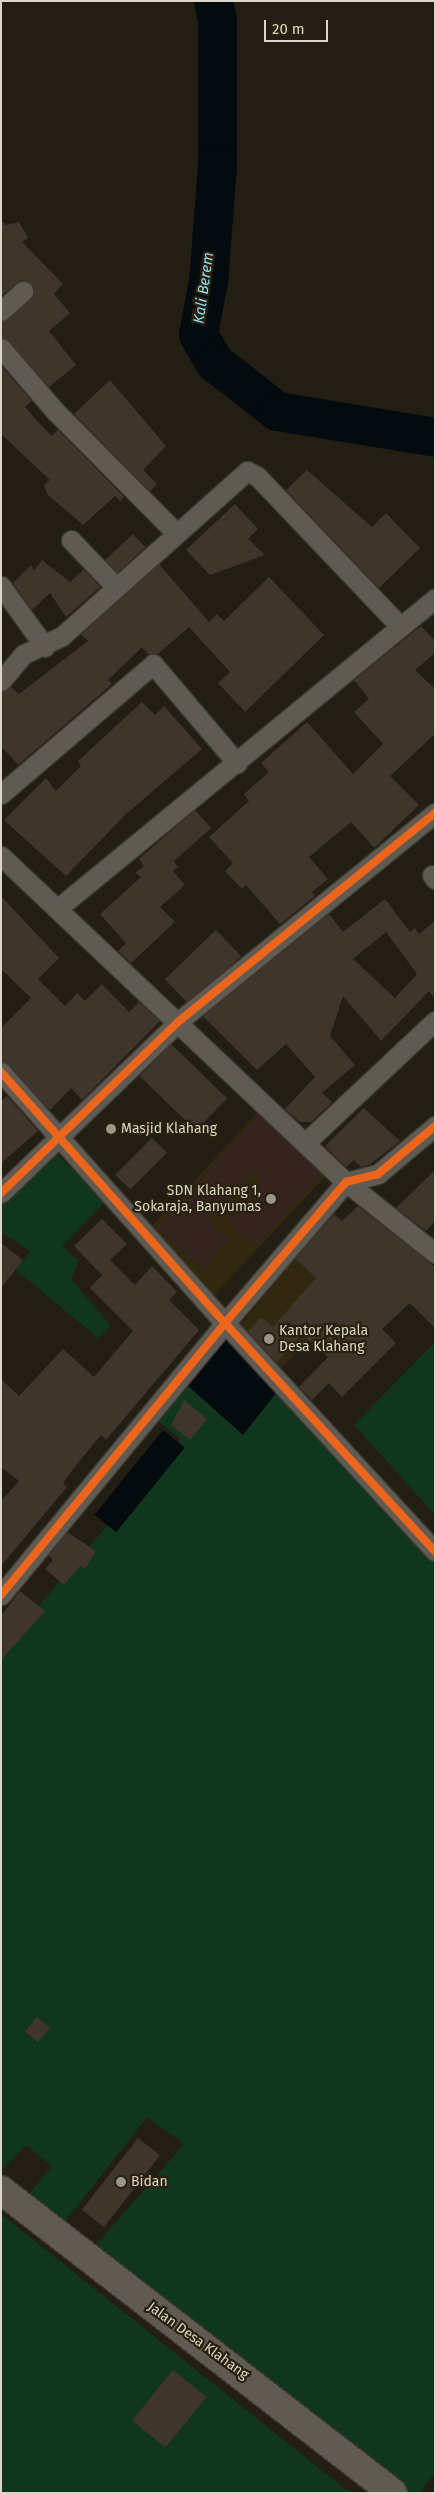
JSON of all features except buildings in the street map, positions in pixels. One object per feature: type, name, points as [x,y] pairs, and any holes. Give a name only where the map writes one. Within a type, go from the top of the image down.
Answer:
[{"type":"street","points":[[1,311],[23,291]]},
{"type":"street","points":[[1,348],[55,411],[176,533]]},
{"type":"street","points":[[1,681],[24,654],[46,647],[176,533],[233,478],[252,471],[400,626]]},
{"type":"street","points":[[71,540],[116,587]]},
{"type":"street","points":[[1,586],[46,647]]},
{"type":"street","points":[[57,909],[435,599]]},
{"type":"street","points":[[1,794],[154,664],[237,762]]},
{"type":"street","points":[[1,1193],[57,1136],[179,1021],[435,813]]},
{"type":"street","points":[[1,856],[179,1021],[346,1182],[435,1253]]},
{"type":"street","points":[[306,1142],[435,1021]]},
{"type":"street","points":[[1,1072],[225,1323],[435,1551]]},
{"type":"street","points":[[1,1595],[225,1323],[346,1182],[378,1174],[435,1126]]},
{"type":"street","name":"Jalan Desa Klahang","points":[[1,2190],[393,2493]]},
{"type":"shaded area","name":"SDN Klahang 1, Sokaraja, Banyumas","points":[[258,1112],[326,1175],[212,1298],[144,1234]]},
{"type":"shaded area","name":"SDN Klahang 1, Sokaraja, Banyumas","points":[[258,1115],[323,1173],[256,1246],[226,1219],[261,1180],[252,1172],[207,1221],[229,1240],[203,1269],[157,1227]]},
{"type":"shaded area","points":[[314,1235],[365,1285],[280,1369],[238,1328]]},
{"type":"shaded area","points":[[227,1334],[280,1388],[243,1435],[187,1385]]},
{"type":"shaded area","points":[[163,1430],[185,1448],[116,1532],[94,1515]]},
{"type":"green space","points":[[47,1146],[107,1200],[62,1246],[79,1261],[71,1279],[111,1326],[98,1338],[16,1270],[30,1251],[1,1232],[1,1186]]},
{"type":"green space","points":[[227,1328],[435,1557],[435,2473],[419,2493],[408,2493],[95,2246],[184,2144],[147,2117],[63,2224],[28,2195],[52,2166],[26,2145],[1,2171],[1,1650],[181,1439],[153,1417]]},
{"type":"green space","points":[[435,1342],[435,1515],[354,1425]]},
{"type":"green space","points":[[1,2214],[350,2493],[1,2493]]},
{"type":"waterway","name":"Kali Berem","points":[[213,1],[217,20],[217,165],[208,281],[198,334],[214,362],[277,411],[435,437]]},
{"type":"cycle path","points":[[1,1193],[179,1021],[435,813]]},
{"type":"cycle path","points":[[1,1072],[225,1323],[346,1182],[378,1174],[435,1126]]},
{"type":"cycle path","points":[[1,1595],[225,1323],[435,1551]]},
{"type":"place","name":"Masjid Klahang","points":[[111,1129]]},
{"type":"place","name":"SDN Klahang 1, Sokaraja, Banyumas","points":[[271,1199]]},
{"type":"place","name":"Kantor Kepala Desa Klahang","points":[[269,1339]]},
{"type":"place","name":"Bidan","points":[[121,2182]]}]
